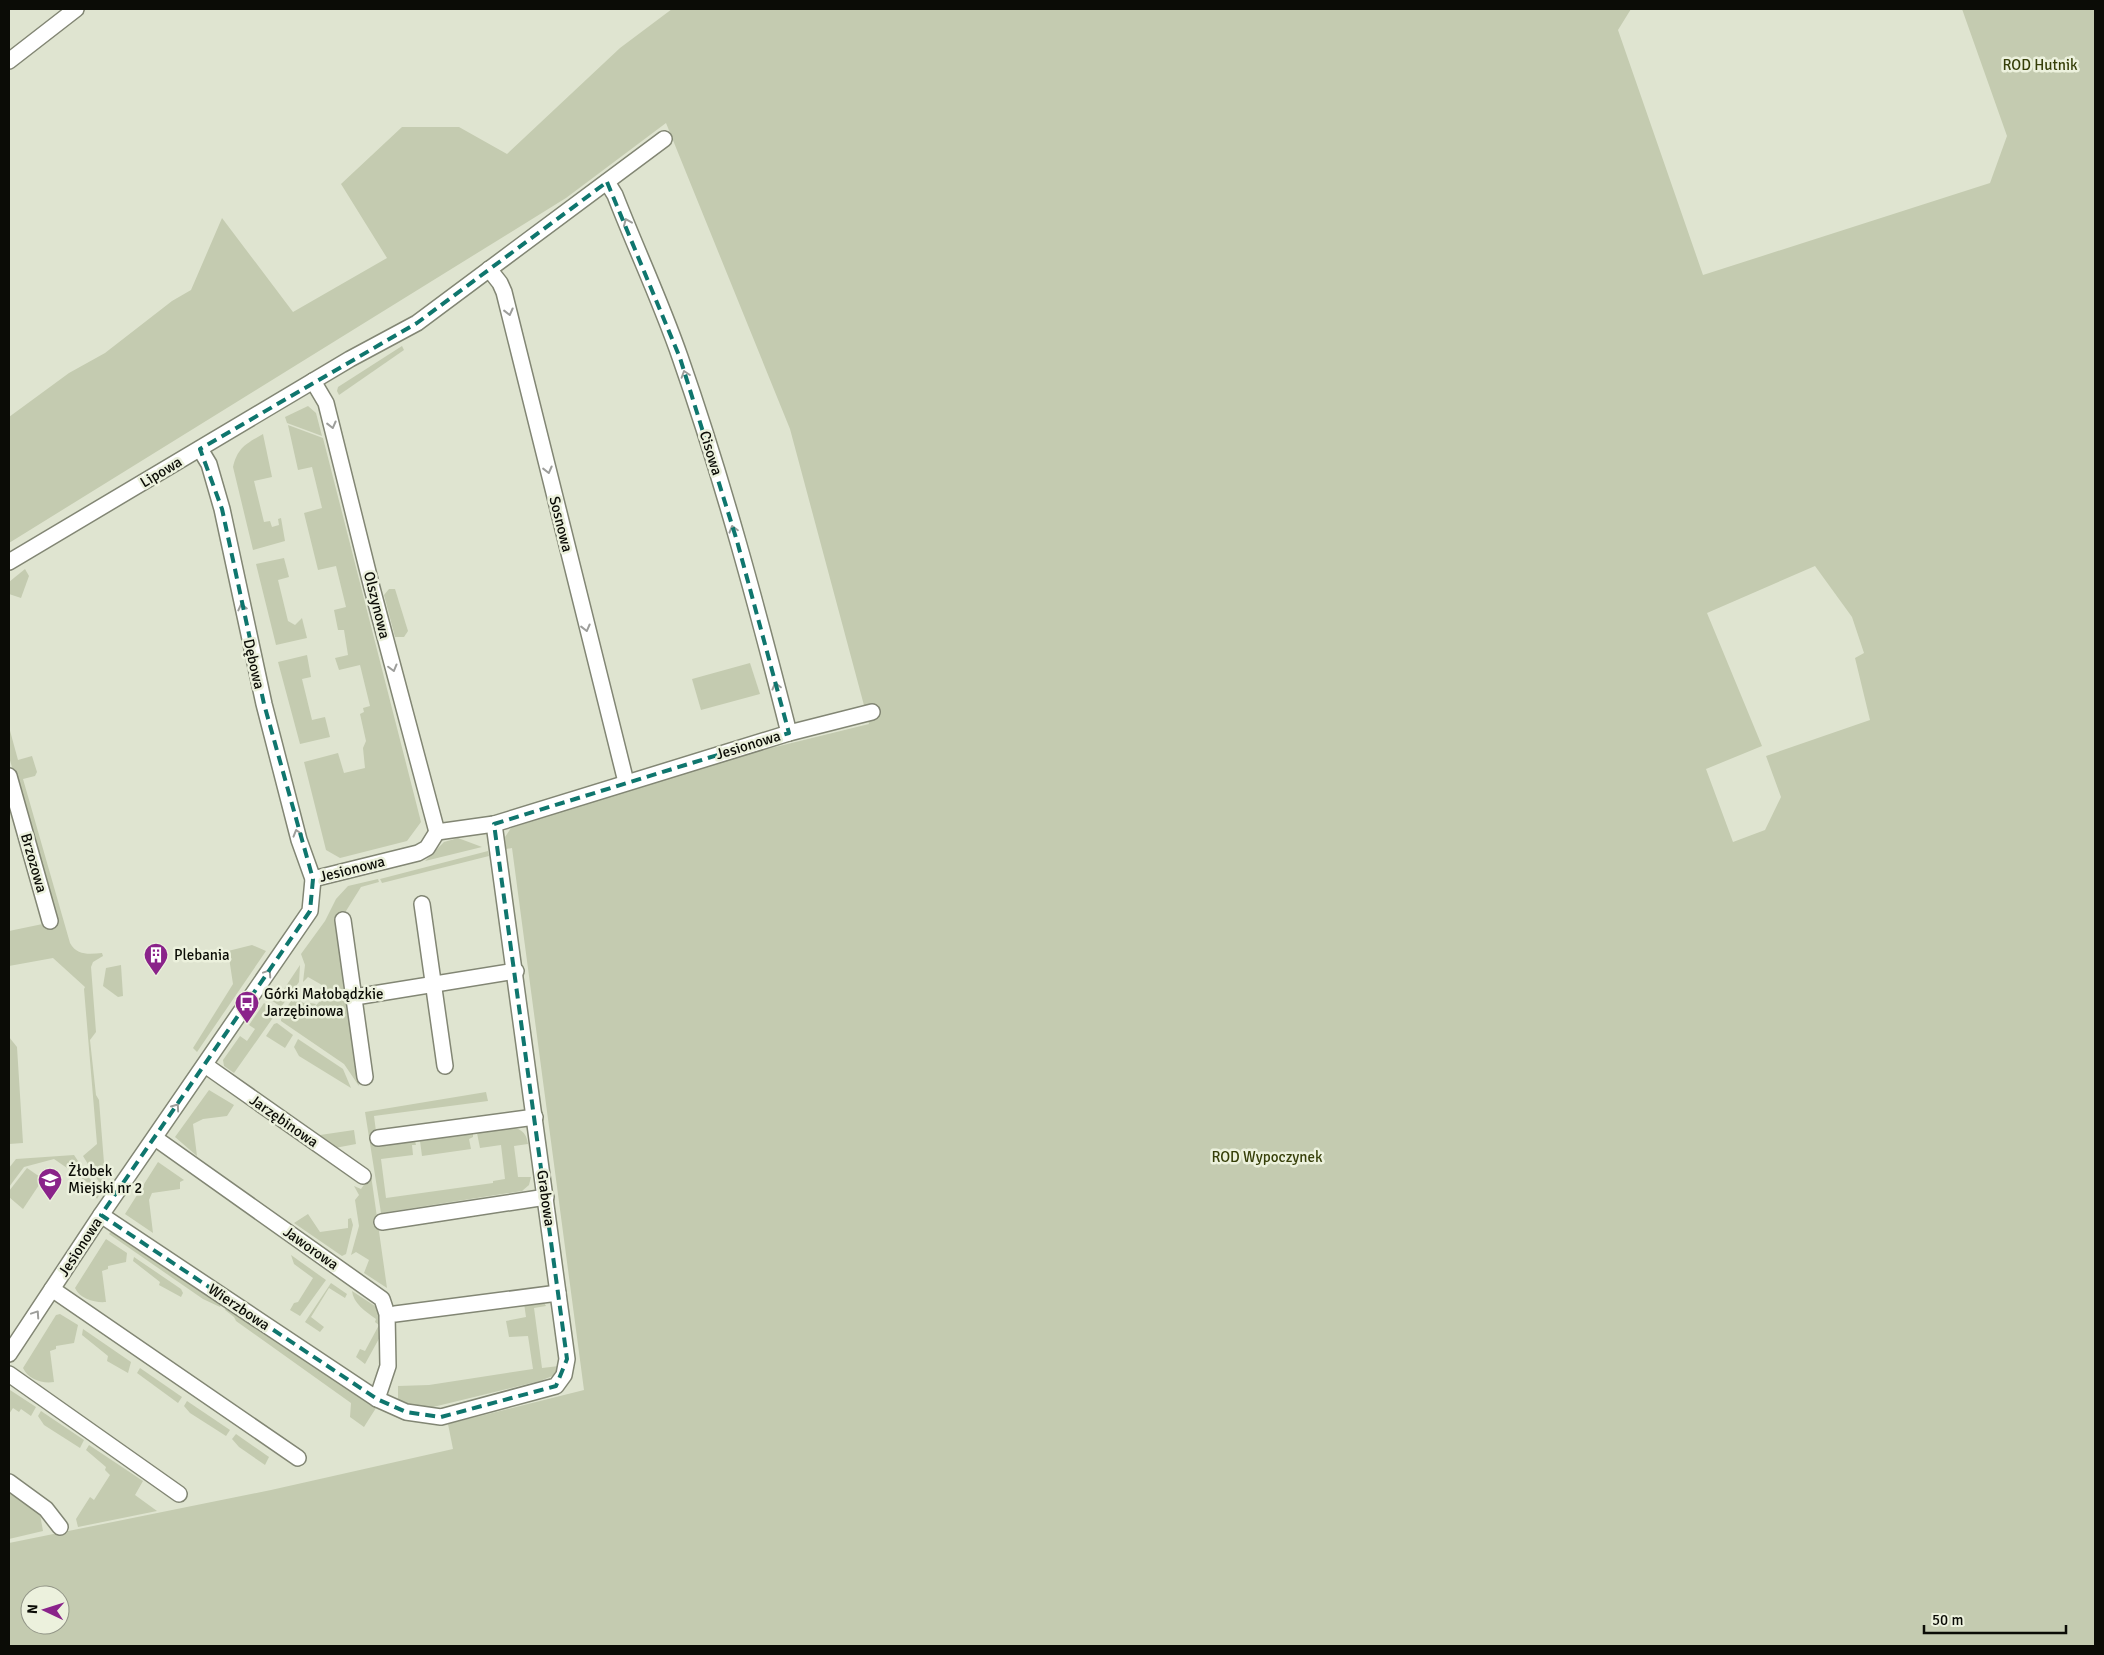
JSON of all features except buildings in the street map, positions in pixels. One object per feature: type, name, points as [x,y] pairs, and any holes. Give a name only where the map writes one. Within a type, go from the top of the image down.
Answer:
[{"type":"street","points":[[9,61],[76,9]]},
{"type":"street","name":"Lipowa","points":[[9,562],[313,381],[417,323],[664,139]]},
{"type":"street","name":"Cisowa","points":[[607,182],[615,195],[662,308],[698,412],[739,550],[789,733]]},
{"type":"street","name":"Sosnowa","points":[[489,268],[504,292],[626,782]]},
{"type":"street","name":"Olszynowa","points":[[313,381],[326,403],[381,622],[437,832]]},
{"type":"street","name":"Dębowa","points":[[200,448],[209,464],[222,509],[264,704],[295,825],[313,879]]},
{"type":"street","name":"Jesionowa","points":[[9,1354],[101,1214],[310,911],[313,879],[418,853],[428,848],[437,832],[494,824],[789,733],[872,712]]},
{"type":"street","name":"Brzozowa","points":[[9,776],[50,921]]},
{"type":"street","name":"Grabowa","points":[[376,1399],[406,1412],[441,1417],[556,1386],[564,1375],[567,1359],[516,971],[494,824]]},
{"type":"street","points":[[422,904],[435,984],[445,1066]]},
{"type":"street","points":[[343,920],[365,1077]]},
{"type":"street","points":[[355,997],[516,971]]},
{"type":"street","name":"Jarzębinowa","points":[[205,1065],[363,1176]]},
{"type":"street","points":[[378,1138],[535,1117]]},
{"type":"street","name":"Jaworowa","points":[[155,1138],[382,1299],[387,1314],[388,1366],[376,1399]]},
{"type":"street","points":[[382,1222],[546,1198]]},
{"type":"street","name":"Wierzbowa","points":[[101,1214],[376,1399]]},
{"type":"street","points":[[52,1289],[298,1458]]},
{"type":"street","points":[[395,1314],[558,1293]]},
{"type":"street","points":[[9,1374],[179,1494]]},
{"type":"street","points":[[9,1482],[46,1509],[60,1527]]},
{"type":"highlighted area","points":[[607,182],[680,358],[737,541],[789,733],[494,824],[567,1359],[556,1386],[441,1417],[406,1412],[377,1399],[101,1215],[310,911],[313,879],[264,704],[222,509],[200,449],[417,323]]},
{"type":"green space","points":[[672,9],[1631,9],[1618,30],[1703,275],[1990,183],[2007,136],[1962,9],[2095,9],[2095,1646],[9,1646],[9,1543],[271,1490],[453,1449],[448,1424],[584,1390],[512,848],[506,849],[505,837],[511,828],[730,758],[869,724],[790,429],[666,123],[566,198],[9,543],[9,417],[69,373],[105,353],[172,301],[191,290],[222,218],[293,312],[387,258],[341,184],[402,127],[459,127],[507,154],[620,48]],"holes":[[[1815,566],[1852,617],[1864,653],[1855,658],[1870,720],[1766,756],[1781,797],[1765,830],[1733,842],[1706,769],[1762,746],[1707,613]]]},
{"type":"green space","points":[[402,346],[404,350],[339,395],[338,387]]},
{"type":"green space","points":[[308,406],[316,413],[322,436],[287,423],[285,417]]},
{"type":"green space","points":[[288,425],[323,438],[421,822],[407,841],[340,858],[326,850],[304,762],[338,753],[344,773],[365,768],[363,748],[366,741],[360,714],[364,712],[363,708],[370,706],[360,665],[339,670],[335,658],[348,655],[344,630],[338,630],[334,610],[346,607],[336,566],[318,570],[304,513],[322,508],[312,467],[298,470]]},
{"type":"green space","points":[[263,434],[272,477],[254,481],[264,522],[270,521],[272,527],[279,525],[278,519],[281,518],[285,541],[253,550],[233,467],[240,450]]},
{"type":"green space","points":[[284,558],[289,577],[278,580],[288,621],[295,625],[302,618],[307,638],[276,645],[256,564]]},
{"type":"green space","points":[[25,569],[29,576],[21,598],[9,594],[9,582]]},
{"type":"green space","points":[[389,589],[395,589],[408,631],[404,637],[395,637],[384,595]]},
{"type":"green space","points":[[307,655],[311,677],[302,679],[312,720],[325,717],[330,737],[300,744],[278,662]]},
{"type":"green space","points":[[750,663],[760,694],[701,710],[692,679]]},
{"type":"green space","points":[[9,727],[18,760],[32,756],[37,772],[35,776],[23,779],[70,943],[80,952],[88,954],[102,953],[103,956],[93,962],[91,967],[96,1032],[90,1040],[96,1095],[99,1100],[106,1188],[104,1190],[83,1156],[97,1144],[85,987],[53,958],[9,966],[9,931],[57,921],[9,757]]},
{"type":"green space","points":[[458,838],[482,847],[425,861],[444,842]]},
{"type":"green space","points":[[488,851],[489,856],[382,883],[380,879]]},
{"type":"green space","points":[[378,879],[379,882],[361,887],[336,927],[359,1086],[344,1064],[281,1021],[281,1016],[293,998],[308,1005],[310,1003],[316,1004],[305,1021],[315,1006],[328,996],[340,996],[344,1009],[340,995],[330,993],[323,995],[318,992],[322,985],[308,977],[303,982],[305,965],[301,954],[325,921],[336,899],[348,886]]},
{"type":"green space","points":[[252,945],[266,951],[197,1052],[193,1048],[233,984],[228,951]]},
{"type":"green space","points":[[121,965],[123,996],[118,997],[103,986],[106,968]]},
{"type":"green space","points":[[300,965],[299,982],[281,1007],[264,995],[269,987],[280,995]]},
{"type":"green space","points":[[264,1003],[277,1012],[234,1073],[224,1066],[223,1060],[240,1036],[247,1041],[255,1029],[249,1025]]},
{"type":"green space","points":[[277,1023],[293,1035],[285,1048],[266,1036],[274,1024]]},
{"type":"green space","points":[[9,1037],[17,1047],[23,1143],[9,1144]]},
{"type":"green space","points":[[298,1039],[343,1069],[351,1088],[299,1056],[294,1047]]},
{"type":"green space","points":[[209,1090],[234,1105],[227,1116],[203,1119],[193,1124],[197,1156],[175,1137]]},
{"type":"green space","points":[[486,1092],[488,1101],[374,1116],[378,1147],[415,1141],[416,1145],[412,1145],[413,1155],[381,1159],[386,1198],[493,1183],[493,1181],[505,1179],[501,1145],[480,1148],[477,1133],[500,1128],[515,1128],[526,1136],[528,1144],[514,1146],[518,1177],[531,1177],[529,1185],[522,1191],[381,1213],[365,1112]]},
{"type":"green space","points":[[354,1130],[356,1144],[335,1148],[320,1135]]},
{"type":"green space","points":[[473,1134],[473,1137],[469,1139],[471,1149],[422,1156],[420,1141]]},
{"type":"green space","points":[[74,1155],[100,1194],[97,1199],[86,1181],[54,1159],[24,1167],[9,1187],[9,1168],[16,1159]]},
{"type":"green space","points":[[158,1162],[184,1180],[180,1182],[180,1189],[152,1193],[149,1200],[153,1233],[125,1214]]},
{"type":"green space","points":[[27,1168],[43,1179],[23,1209],[9,1197],[9,1191]]},
{"type":"green space","points":[[371,1175],[387,1288],[364,1273],[369,1260],[356,1252],[351,1255],[359,1226],[355,1200],[359,1195],[354,1186],[361,1189]]},
{"type":"green space","points":[[308,1214],[320,1232],[348,1228],[348,1219],[351,1218],[353,1225],[346,1254],[342,1256],[294,1223]]},
{"type":"green space","points":[[113,1229],[222,1303],[220,1307],[203,1299],[109,1234]]},
{"type":"green space","points":[[106,1239],[127,1253],[126,1262],[108,1266],[108,1269],[102,1271],[106,1302],[97,1302],[84,1298],[75,1288]]},
{"type":"green space","points":[[291,1255],[326,1280],[300,1316],[290,1310],[294,1303],[298,1302],[313,1278],[294,1264]]},
{"type":"green space","points":[[134,1257],[181,1289],[183,1293],[181,1297],[159,1285],[160,1282],[133,1261]]},
{"type":"green space","points":[[331,1283],[347,1294],[345,1298],[329,1288],[311,1317],[324,1327],[320,1332],[305,1322]]},
{"type":"green space","points":[[352,1291],[381,1310],[381,1335],[365,1364],[356,1357],[360,1349],[365,1351],[379,1325],[375,1322],[376,1319],[357,1303]]},
{"type":"green space","points":[[543,1301],[546,1306],[534,1308],[542,1368],[559,1366],[555,1375],[540,1381],[429,1408],[398,1402],[398,1386],[429,1385],[533,1369],[528,1336],[509,1337],[506,1321],[526,1317],[524,1303]]},
{"type":"green space","points":[[226,1307],[376,1408],[364,1427],[350,1417],[351,1403],[236,1321],[225,1310]]},
{"type":"green space","points":[[60,1314],[78,1325],[74,1343],[56,1346],[56,1349],[50,1351],[54,1382],[40,1381],[28,1375],[23,1368],[56,1315]]},
{"type":"green space","points":[[83,1329],[131,1362],[128,1373],[107,1361],[108,1356],[82,1335]]},
{"type":"green space","points":[[140,1368],[182,1397],[178,1403],[137,1373]]},
{"type":"green space","points":[[10,1390],[36,1407],[31,1416],[21,1409],[19,1412],[13,1408],[9,1414]]},
{"type":"green space","points":[[187,1401],[230,1430],[226,1436],[190,1413],[184,1406]]},
{"type":"green space","points":[[41,1411],[84,1440],[80,1448],[44,1425],[38,1416]]},
{"type":"green space","points":[[236,1434],[269,1457],[265,1465],[239,1447],[232,1439]]},
{"type":"green space","points":[[89,1445],[143,1481],[135,1495],[157,1511],[78,1527],[76,1519],[90,1497],[94,1500],[110,1475],[105,1470],[106,1467],[86,1450]]},
{"type":"green space","points":[[9,1492],[40,1514],[43,1531],[9,1539]]},
{"type":"place","name":"Plebania","points":[[156,976]]},
{"type":"place","name":"Górki Małobądzkie Jarzębinowa","points":[[247,1024]]},
{"type":"place","name":"Żłobek Miejski nr 2","points":[[50,1201]]},
{"type":"park label","name":"ROD Hutnik","points":[[2040,65]]},
{"type":"park label","name":"ROD Wypoczynek","points":[[1267,1157]]}]
